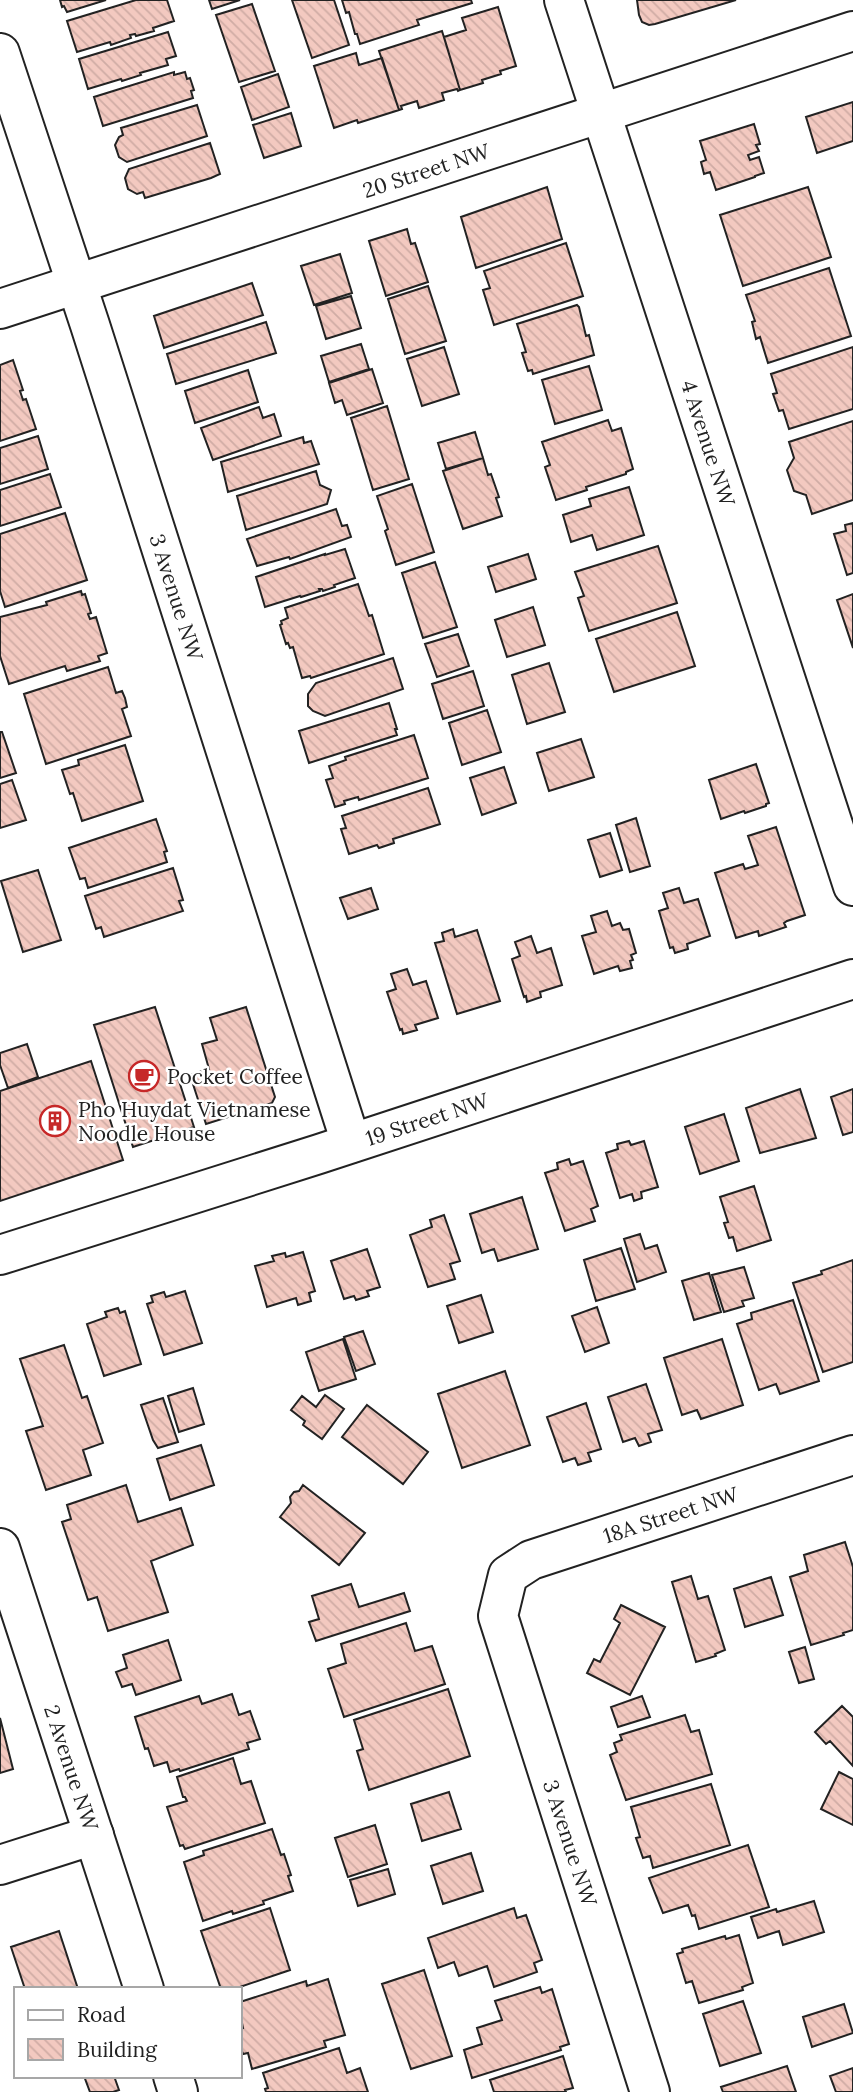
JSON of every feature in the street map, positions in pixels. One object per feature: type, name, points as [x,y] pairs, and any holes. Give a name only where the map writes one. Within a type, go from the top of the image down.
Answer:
[{"type":"street","name":"4 Avenue NW","points":[[564,0],[853,886]]},
{"type":"street","name":"20 Street NW","points":[[0,309],[853,31]]},
{"type":"street","name":"3 Avenue NW","points":[[0,52],[351,1143]]},
{"type":"street","name":"19 Street NW","points":[[0,1255],[853,979]]},
{"type":"street","name":"18A Street NW","points":[[503,1593],[508,1575],[531,1560],[853,1455]]},
{"type":"street","name":"2 Avenue NW","points":[[0,1548],[143,1987]]},
{"type":"street","name":"3 Avenue NW","points":[[503,1593],[498,1616],[650,2092]]},
{"type":"street","points":[[0,1865],[94,1835]]},
{"type":"building","points":[[60,0],[106,0],[67,12]]},
{"type":"building","points":[[136,0],[167,0],[174,21],[153,28],[154,31],[130,35],[131,38],[111,45],[110,42],[77,52],[67,21]]},
{"type":"building","points":[[209,0],[240,0],[212,9]]},
{"type":"building","points":[[292,0],[334,0],[349,45],[312,58]]},
{"type":"building","points":[[342,0],[471,0],[472,3],[417,20],[419,25],[360,44]]},
{"type":"building","points":[[637,0],[736,0],[649,25],[642,22]]},
{"type":"building","points":[[252,4],[275,71],[239,82],[216,15]]},
{"type":"building","points":[[498,7],[516,66],[482,80],[483,83],[460,90],[444,37],[466,30],[462,18]]},
{"type":"building","points":[[442,31],[460,90],[442,93],[444,100],[419,108],[417,101],[401,106],[402,109],[399,110],[379,51]]},
{"type":"building","points":[[168,32],[176,56],[166,59],[168,65],[122,81],[121,79],[88,89],[79,59]]},
{"type":"building","points":[[356,53],[359,65],[382,58],[399,110],[334,128],[314,66]]},
{"type":"building","points":[[174,72],[174,75],[185,72],[187,79],[190,78],[194,90],[191,91],[193,98],[103,126],[94,97]]},
{"type":"building","points":[[278,74],[289,107],[252,120],[241,87]]},
{"type":"building","points":[[853,102],[853,141],[817,153],[806,117]]},
{"type":"building","points":[[197,105],[207,136],[127,162],[119,157],[115,145],[123,135],[121,128]]},
{"type":"building","points":[[291,113],[301,146],[264,158],[253,125]]},
{"type":"building","points":[[754,124],[760,144],[756,145],[759,151],[748,155],[750,160],[759,157],[764,173],[716,190],[710,172],[704,174],[701,162],[706,160],[700,141]]},
{"type":"building","points":[[210,143],[220,174],[145,198],[143,192],[137,194],[128,189],[125,178],[129,169]]},
{"type":"building","points":[[547,187],[562,239],[476,268],[461,217]]},
{"type":"building","points":[[808,187],[831,257],[743,286],[720,215]]},
{"type":"building","points":[[407,229],[411,244],[415,243],[428,282],[386,296],[369,241]]},
{"type":"building","points":[[566,243],[583,296],[494,325],[483,290],[490,288],[484,271]]},
{"type":"building","points":[[340,254],[352,293],[314,305],[301,266]]},
{"type":"building","points":[[829,268],[851,336],[768,363],[760,337],[756,339],[752,322],[755,321],[746,295]]},
{"type":"building","points":[[252,283],[263,315],[164,348],[154,316]]},
{"type":"building","points":[[428,286],[446,341],[405,354],[388,299]]},
{"type":"building","points":[[351,296],[361,328],[326,339],[316,306]]},
{"type":"building","points":[[577,305],[594,355],[533,374],[532,370],[528,371],[522,353],[526,352],[517,324]]},
{"type":"building","points":[[266,322],[276,353],[176,384],[167,354]]},
{"type":"building","points":[[361,344],[369,369],[329,382],[321,356]]},
{"type":"building","points":[[444,347],[459,394],[422,406],[407,359]]},
{"type":"building","points":[[853,347],[853,409],[789,429],[783,410],[779,411],[773,394],[777,393],[771,374]]},
{"type":"building","points":[[13,360],[23,390],[20,391],[23,400],[26,399],[36,429],[0,441],[0,365]]},
{"type":"building","points":[[589,366],[602,410],[555,424],[542,380]]},
{"type":"building","points":[[372,369],[383,403],[347,415],[342,400],[335,403],[329,383]]},
{"type":"building","points":[[248,370],[258,402],[195,423],[185,391]]},
{"type":"building","points":[[387,406],[409,479],[373,490],[351,418]]},
{"type":"building","points":[[259,407],[263,418],[274,414],[281,436],[213,460],[201,428]]},
{"type":"building","points":[[608,420],[612,431],[621,428],[633,469],[626,474],[586,487],[587,490],[556,500],[545,467],[550,465],[542,442]]},
{"type":"building","points":[[853,421],[853,500],[812,514],[806,495],[794,491],[787,470],[794,458],[789,442]]},
{"type":"building","points":[[475,432],[483,458],[446,469],[438,443]]},
{"type":"building","points":[[38,436],[48,469],[0,484],[0,448]]},
{"type":"building","points":[[303,437],[304,443],[311,441],[319,464],[228,492],[221,462]]},
{"type":"building","points":[[483,458],[499,497],[496,498],[502,516],[463,529],[443,471]]},
{"type":"building","points":[[316,471],[320,485],[331,490],[327,504],[246,530],[237,496]]},
{"type":"building","points":[[50,474],[61,507],[0,526],[0,490]]},
{"type":"building","points":[[412,484],[434,552],[396,565],[377,496]]},
{"type":"building","points":[[629,487],[644,535],[597,550],[592,535],[571,542],[563,515],[591,506],[589,499]]},
{"type":"building","points":[[336,509],[342,526],[347,525],[351,537],[290,559],[289,557],[257,566],[247,539]]},
{"type":"building","points":[[65,513],[87,580],[5,607],[0,591],[0,534]]},
{"type":"building","points":[[853,523],[853,573],[847,575],[834,534],[846,531],[845,525]]},
{"type":"building","points":[[658,546],[677,603],[589,631],[578,598],[584,596],[575,572]]},
{"type":"building","points":[[345,549],[355,578],[323,591],[319,589],[320,591],[265,607],[256,577]]},
{"type":"building","points":[[528,554],[536,579],[496,592],[488,567]]},
{"type":"building","points":[[435,562],[457,627],[423,638],[402,573]]},
{"type":"building","points":[[358,584],[369,616],[372,615],[384,654],[311,678],[302,678],[293,647],[290,648],[288,643],[286,644],[280,625],[281,621],[288,618],[285,608]]},
{"type":"building","points":[[81,591],[82,595],[85,594],[91,613],[88,614],[90,619],[96,617],[107,653],[98,656],[100,661],[67,671],[65,666],[9,684],[0,656],[0,617],[47,605],[46,602]]},
{"type":"building","points":[[853,594],[853,648],[837,600]]},
{"type":"building","points":[[533,607],[545,645],[507,657],[495,620]]},
{"type":"building","points":[[677,612],[695,666],[614,692],[596,639]]},
{"type":"building","points":[[458,634],[469,666],[437,677],[425,644]]},
{"type":"building","points":[[393,658],[403,689],[325,716],[308,706],[308,694],[316,683]]},
{"type":"building","points":[[549,663],[565,712],[527,724],[512,675]]},
{"type":"building","points":[[108,667],[116,693],[122,691],[125,698],[127,707],[122,709],[131,736],[46,764],[24,694]]},
{"type":"building","points":[[473,671],[484,706],[443,719],[432,684]]},
{"type":"building","points":[[389,703],[397,735],[309,763],[299,731]]},
{"type":"building","points":[[487,710],[501,752],[462,765],[449,723]]},
{"type":"building","points":[[0,732],[16,773],[0,778]]},
{"type":"building","points":[[414,735],[428,778],[359,800],[358,797],[344,801],[345,804],[335,807],[326,780],[333,778],[329,766],[346,760],[345,757]]},
{"type":"building","points":[[581,739],[594,777],[549,791],[537,753]]},
{"type":"building","points":[[125,745],[143,801],[82,821],[62,770],[79,765],[78,760]]},
{"type":"building","points":[[756,764],[769,803],[721,819],[709,780]]},
{"type":"building","points":[[504,767],[516,803],[482,815],[470,778]]},
{"type":"building","points":[[12,780],[26,820],[0,828],[0,784]]},
{"type":"building","points":[[428,788],[440,824],[393,839],[394,843],[379,848],[377,845],[349,854],[341,829],[346,828],[342,816]]},
{"type":"building","points":[[636,818],[650,866],[630,872],[616,825]]},
{"type":"building","points":[[156,819],[167,851],[164,852],[167,862],[88,888],[85,878],[80,879],[69,848]]},
{"type":"building","points":[[776,827],[805,915],[787,921],[784,923],[786,927],[759,936],[758,931],[736,938],[715,873],[743,864],[745,869],[758,865],[748,836]]},
{"type":"building","points":[[610,833],[622,870],[600,877],[588,840]]},
{"type":"building","points":[[173,868],[183,900],[179,901],[183,911],[104,937],[101,927],[96,929],[85,896]]},
{"type":"building","points":[[38,870],[61,940],[23,952],[1,881]]},
{"type":"building","points":[[371,888],[378,909],[348,919],[340,898]]},
{"type":"building","points":[[679,888],[684,903],[698,899],[710,936],[687,944],[688,949],[675,953],[673,947],[670,948],[659,911],[668,908],[663,893]]},
{"type":"building","points":[[607,911],[612,926],[620,923],[623,930],[629,929],[636,953],[631,955],[632,968],[620,971],[618,966],[594,974],[582,936],[596,932],[591,916]]},
{"type":"building","points":[[453,929],[455,937],[477,930],[500,1001],[457,1014],[435,943],[444,941],[442,933]]},
{"type":"building","points":[[531,936],[537,953],[551,948],[562,985],[540,992],[541,997],[527,1002],[512,959],[520,956],[515,942]]},
{"type":"building","points":[[407,969],[413,985],[426,981],[438,1018],[415,1025],[417,1030],[403,1034],[387,992],[396,989],[391,974]]},
{"type":"building","name":"Pocket Coffee","points":[[155,1007],[194,1127],[133,1147],[94,1025]]},
{"type":"building","points":[[246,1007],[275,1097],[272,1103],[206,1124],[190,1075],[209,1069],[202,1044],[217,1040],[210,1018]]},
{"type":"building","points":[[27,1044],[38,1077],[8,1088],[0,1065],[0,1053]]},
{"type":"building","name":"Pho Huydat Vietnamese Noodle House","points":[[91,1061],[123,1160],[0,1201],[0,1091]]},
{"type":"building","points":[[800,1089],[816,1138],[760,1153],[746,1108]]},
{"type":"building","points":[[853,1089],[853,1132],[843,1135],[831,1097]]},
{"type":"building","points":[[724,1114],[739,1161],[700,1174],[685,1127]]},
{"type":"building","points":[[629,1141],[631,1145],[644,1141],[658,1187],[641,1192],[642,1198],[634,1201],[632,1194],[620,1198],[606,1153],[618,1149],[617,1144]]},
{"type":"building","points":[[569,1159],[571,1165],[583,1161],[598,1206],[591,1209],[595,1221],[565,1231],[545,1173],[558,1169],[557,1163]]},
{"type":"building","points":[[754,1186],[771,1240],[737,1251],[733,1237],[729,1238],[724,1223],[728,1222],[720,1197]]},
{"type":"building","points":[[522,1197],[538,1249],[498,1261],[494,1249],[482,1253],[470,1214]]},
{"type":"building","points":[[444,1215],[460,1261],[450,1264],[455,1279],[428,1287],[410,1235],[432,1227],[430,1220]]},
{"type":"building","points":[[640,1234],[645,1249],[657,1245],[666,1272],[637,1282],[624,1239]]},
{"type":"building","points":[[621,1248],[635,1289],[596,1301],[584,1260]]},
{"type":"building","points":[[367,1249],[380,1287],[367,1291],[369,1296],[356,1300],[354,1296],[344,1299],[331,1261]]},
{"type":"building","points":[[303,1252],[315,1291],[309,1293],[311,1301],[298,1305],[296,1298],[267,1307],[255,1266],[274,1261],[272,1256],[285,1253],[286,1257]]},
{"type":"building","points":[[853,1260],[853,1362],[823,1372],[793,1283]]},
{"type":"building","points":[[744,1267],[754,1298],[742,1301],[744,1306],[724,1312],[712,1275]]},
{"type":"building","points":[[709,1273],[721,1312],[694,1320],[682,1281]]},
{"type":"building","points":[[185,1291],[202,1343],[164,1355],[147,1304],[153,1302],[151,1296],[164,1292],[166,1297]]},
{"type":"building","points":[[481,1295],[493,1332],[459,1343],[447,1306]]},
{"type":"building","points":[[793,1300],[819,1381],[780,1394],[776,1384],[759,1390],[737,1324],[752,1319],[751,1313]]},
{"type":"building","points":[[597,1307],[609,1343],[585,1352],[572,1316]]},
{"type":"building","points":[[118,1308],[120,1313],[125,1311],[141,1364],[104,1376],[87,1324],[107,1317],[105,1312]]},
{"type":"building","points":[[363,1331],[375,1364],[356,1371],[344,1337]]},
{"type":"building","points":[[343,1339],[356,1379],[319,1391],[306,1352]]},
{"type":"building","points":[[722,1339],[743,1405],[701,1419],[697,1410],[682,1415],[664,1358]]},
{"type":"building","points":[[64,1345],[82,1398],[87,1396],[103,1443],[83,1450],[91,1475],[46,1490],[26,1431],[43,1426],[20,1359]]},
{"type":"building","points":[[505,1371],[530,1445],[462,1468],[438,1394]]},
{"type":"building","points":[[646,1384],[662,1430],[648,1434],[651,1442],[639,1446],[635,1438],[623,1442],[608,1397]]},
{"type":"building","points":[[193,1388],[204,1424],[179,1432],[168,1396]]},
{"type":"building","points":[[325,1395],[344,1409],[322,1439],[303,1425],[305,1421],[291,1410],[302,1396],[316,1407]]},
{"type":"building","points":[[163,1398],[178,1442],[158,1448],[141,1405]]},
{"type":"building","points":[[586,1403],[601,1449],[588,1453],[591,1461],[578,1465],[575,1458],[563,1462],[547,1417]]},
{"type":"building","points":[[367,1405],[428,1452],[403,1484],[342,1437]]},
{"type":"building","points":[[201,1445],[214,1485],[170,1500],[157,1459]]},
{"type":"building","points":[[126,1485],[138,1522],[181,1508],[193,1545],[151,1561],[168,1612],[108,1631],[97,1597],[88,1600],[62,1522],[71,1519],[67,1505]]},
{"type":"building","points":[[303,1485],[365,1533],[339,1565],[280,1517],[291,1503],[290,1497]]},
{"type":"building","points":[[845,1542],[853,1567],[853,1630],[811,1645],[790,1577],[808,1571],[804,1555]]},
{"type":"building","points":[[691,1576],[698,1599],[708,1596],[725,1650],[715,1654],[716,1656],[696,1662],[672,1582]]},
{"type":"building","points":[[771,1577],[783,1615],[745,1627],[734,1589]]},
{"type":"building","points":[[351,1584],[359,1607],[404,1593],[410,1611],[316,1641],[309,1622],[319,1619],[312,1596]]},
{"type":"building","points":[[621,1605],[665,1627],[630,1695],[587,1673],[594,1659],[600,1662],[620,1623],[614,1619]]},
{"type":"building","points":[[406,1623],[415,1651],[432,1646],[445,1684],[344,1717],[328,1669],[346,1663],[341,1644]]},
{"type":"building","points":[[168,1640],[181,1680],[136,1695],[132,1684],[122,1687],[116,1672],[127,1668],[123,1655]]},
{"type":"building","points":[[805,1647],[814,1679],[799,1683],[789,1652]]},
{"type":"building","points":[[448,1689],[470,1756],[369,1790],[357,1751],[363,1749],[354,1720]]},
{"type":"building","points":[[232,1694],[239,1715],[250,1711],[260,1739],[247,1743],[249,1749],[180,1771],[170,1772],[167,1762],[154,1766],[148,1748],[145,1749],[135,1717],[199,1696],[202,1704]]},
{"type":"building","points":[[642,1696],[650,1717],[618,1727],[611,1707]]},
{"type":"building","points":[[842,1706],[853,1717],[853,1766],[830,1741],[826,1744],[815,1732]]},
{"type":"building","points":[[685,1715],[691,1732],[699,1730],[712,1774],[626,1800],[610,1755],[617,1752],[614,1743],[622,1740],[620,1735]]},
{"type":"building","points":[[0,1718],[13,1769],[0,1773]]},
{"type":"building","points":[[233,1758],[241,1784],[251,1781],[265,1823],[185,1849],[183,1845],[180,1846],[167,1807],[187,1801],[183,1797],[177,1777]]},
{"type":"building","points":[[839,1772],[853,1779],[853,1825],[821,1809]]},
{"type":"building","points":[[711,1784],[730,1845],[653,1868],[650,1856],[643,1858],[636,1838],[640,1837],[631,1807]]},
{"type":"building","points":[[449,1792],[461,1829],[422,1841],[411,1804]]},
{"type":"building","points":[[375,1825],[387,1864],[348,1877],[335,1838]]},
{"type":"building","points":[[272,1829],[281,1855],[284,1854],[293,1891],[263,1901],[264,1904],[203,1921],[184,1862],[204,1855],[203,1851]]},
{"type":"building","points":[[748,1845],[769,1907],[699,1929],[695,1915],[692,1916],[688,1905],[663,1913],[649,1878]]},
{"type":"building","points":[[471,1853],[483,1891],[443,1904],[431,1866]]},
{"type":"building","points":[[388,1869],[395,1894],[358,1906],[350,1880]]},
{"type":"building","points":[[814,1901],[824,1932],[783,1945],[779,1931],[758,1938],[751,1917]]},
{"type":"building","points":[[270,1908],[290,1970],[240,1987],[220,1987],[201,1931]]},
{"type":"building","points":[[514,1908],[517,1918],[526,1915],[542,1960],[534,1963],[537,1972],[494,1987],[487,1966],[459,1976],[454,1962],[438,1968],[428,1938]]},
{"type":"building","points":[[59,1931],[77,1987],[24,1987],[11,1947]]},
{"type":"building","points":[[739,1935],[753,1983],[742,1987],[743,1990],[699,2003],[692,1981],[686,1983],[677,1954],[683,1952],[682,1949],[725,1936],[726,1939]]},
{"type":"building","points":[[424,1970],[452,2056],[411,2069],[382,1984]]},
{"type":"building","points":[[328,1979],[345,2035],[324,2041],[326,2047],[252,2069],[248,2053],[243,2054],[242,2051],[242,2001],[306,1981],[307,1986]]},
{"type":"building","points":[[540,1987],[542,1993],[552,1989],[569,2044],[560,2047],[561,2050],[472,2078],[464,2050],[482,2044],[477,2028],[502,2020],[495,2001]]},
{"type":"building","points":[[743,2001],[761,2053],[720,2066],[703,2014]]},
{"type":"building","points":[[844,2004],[853,2033],[812,2047],[803,2017]]},
{"type":"building","points":[[339,2048],[347,2073],[360,2068],[368,2092],[266,2092],[265,2089],[268,2088],[263,2073]]},
{"type":"building","points":[[563,2056],[573,2088],[565,2090],[566,2092],[494,2092],[490,2080]]},
{"type":"building","points":[[787,2066],[796,2092],[723,2092],[721,2087]]},
{"type":"building","points":[[853,2068],[853,2092],[836,2092],[830,2076]]},
{"type":"building","points":[[85,2078],[115,2078],[119,2090],[113,2092],[90,2092]]},
{"type":"place","name":"Pocket Coffee","points":[[144,1076]]},
{"type":"place","name":"Pho Huydat Vietnamese Noodle House","points":[[55,1121]]}]
